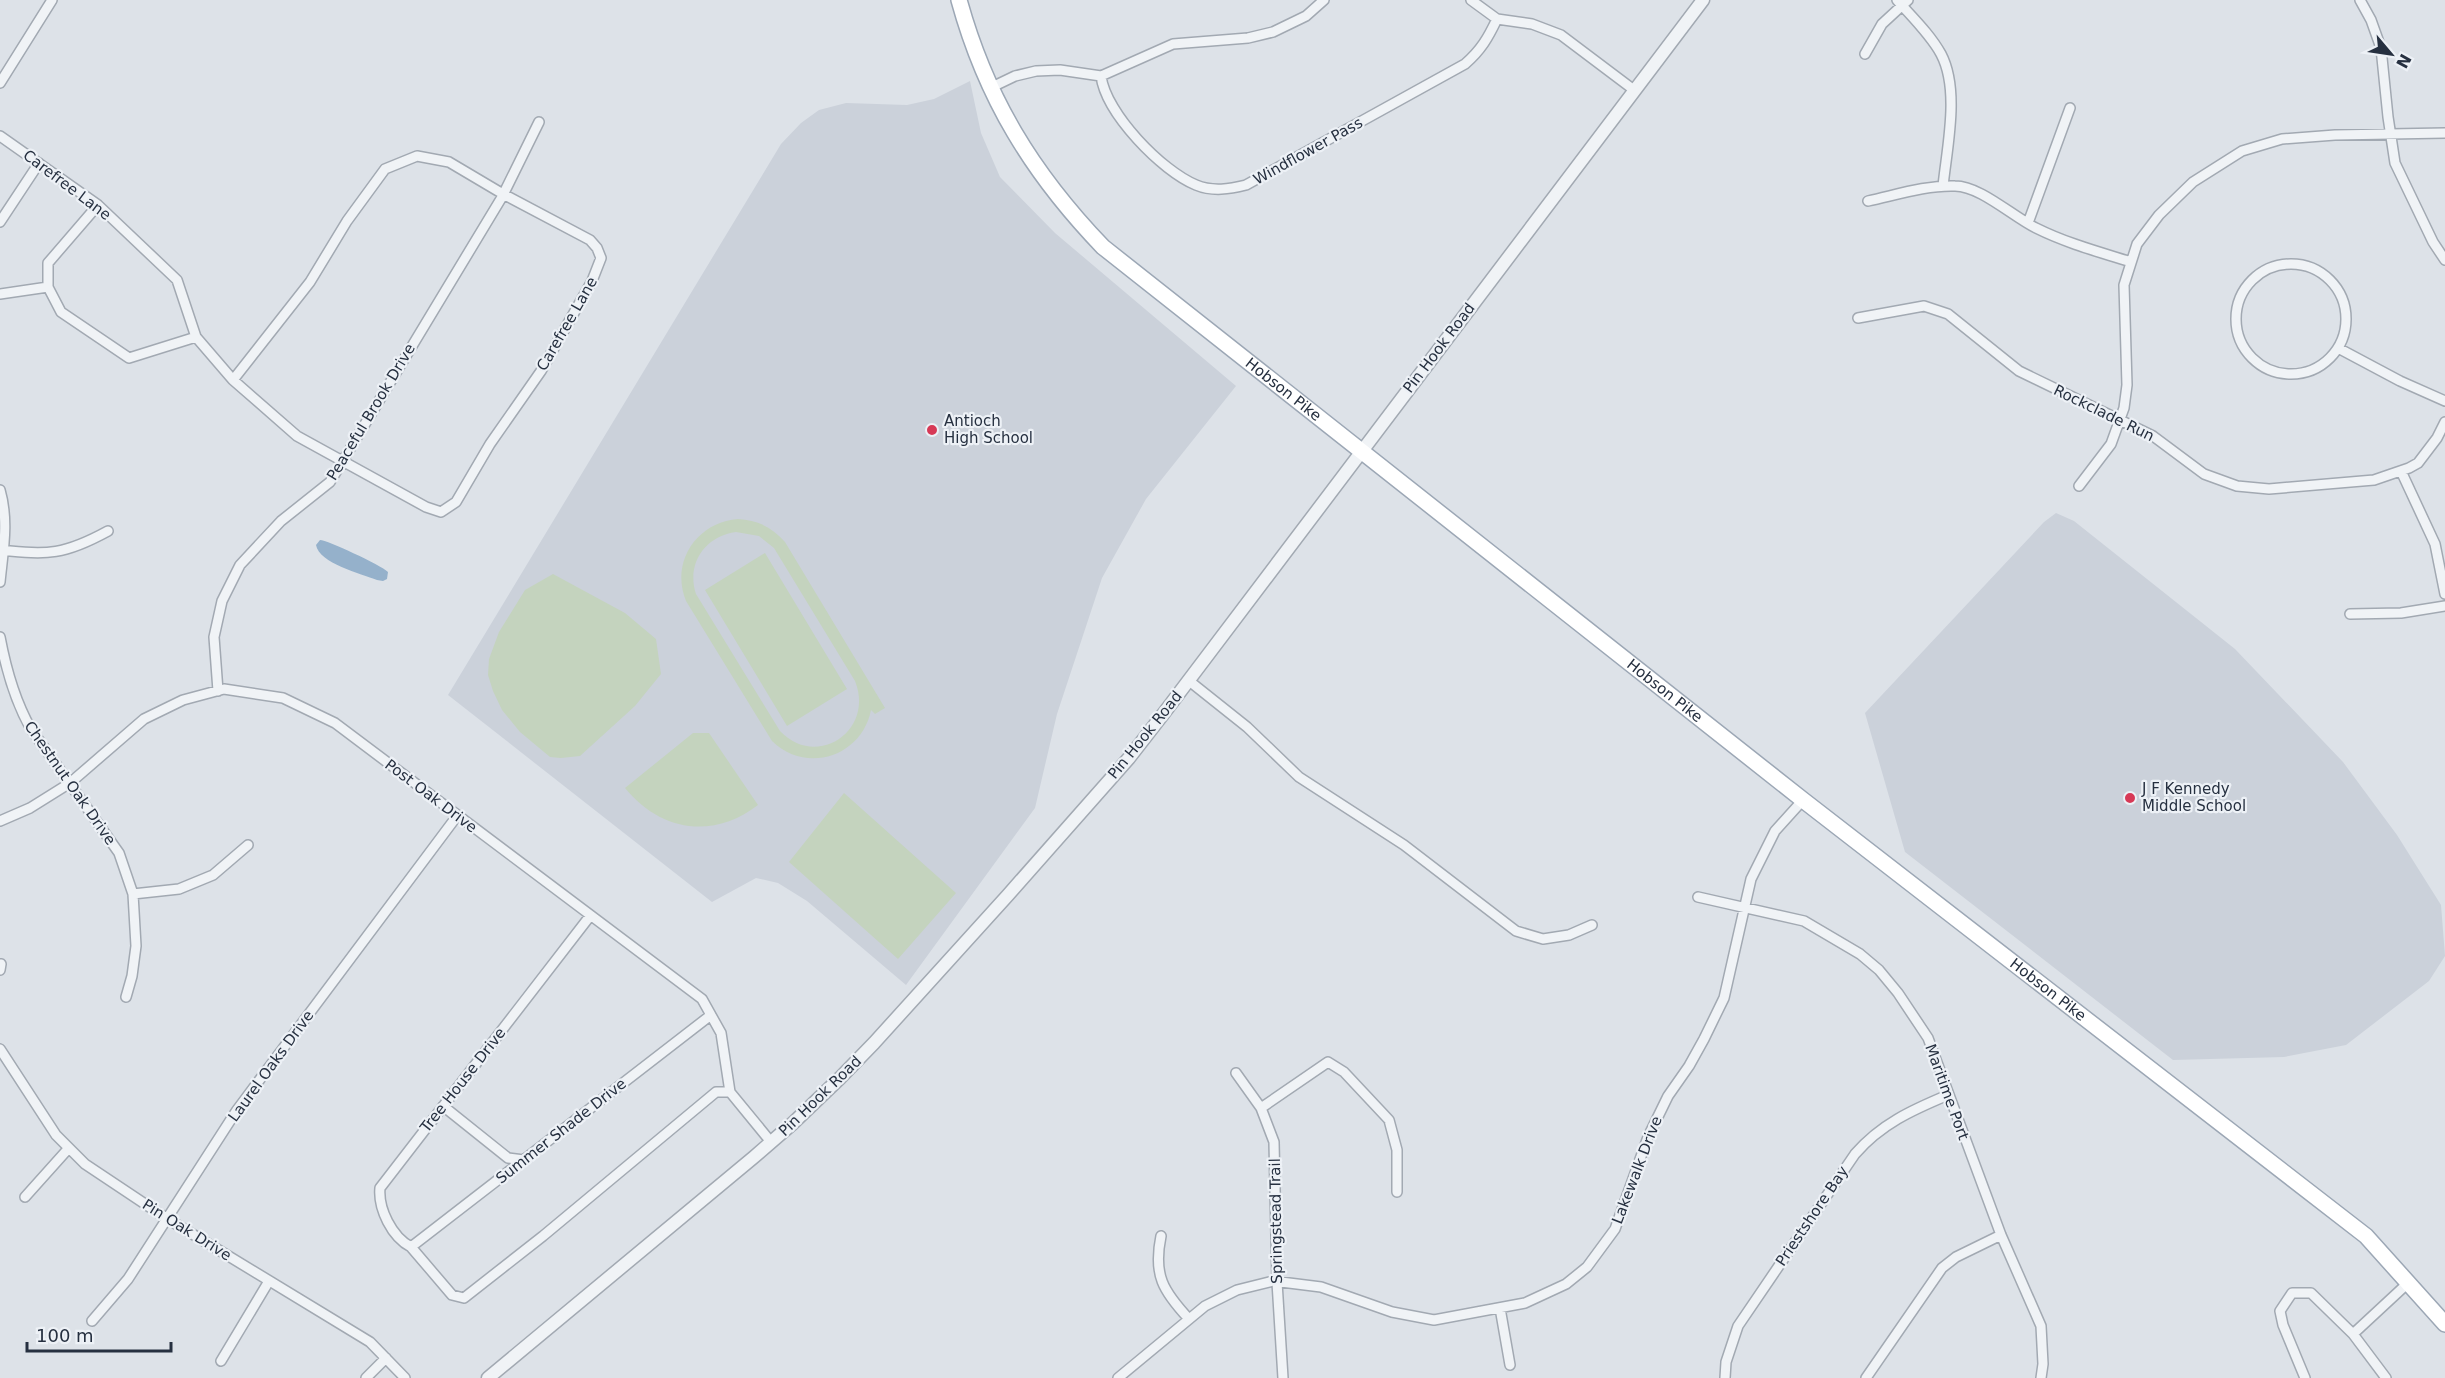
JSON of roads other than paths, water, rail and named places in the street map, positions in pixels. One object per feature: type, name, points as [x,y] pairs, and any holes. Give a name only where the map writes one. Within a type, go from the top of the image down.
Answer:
[{"type":"main road","name":"Hobson Pike","points":[[959,0],[967,30],[990,88],[1018,142],[1070,212],[1103,247],[1803,800],[2366,1236],[2445,1324]]},
{"type":"street","points":[[0,83],[52,0]]},
{"type":"street","points":[[990,88],[1015,76],[1036,71],[1060,70],[1101,76],[1173,44],[1248,38],[1273,32],[1306,16],[1324,0]]},
{"type":"street","points":[[1471,0],[1497,19],[1532,24],[1561,34],[1634,90]]},
{"type":"street","name":"Pin Hook Road","points":[[488,1378],[771,1142],[874,1043],[1129,758],[1703,0]]},
{"type":"street","points":[[2360,0],[2371,20],[2380,48],[2395,163],[2433,242],[2445,260]]},
{"type":"street","points":[[1865,54],[1882,24],[1902,2],[1941,54],[1950,80],[1950,118],[1943,186]]},
{"type":"street","name":"Windflower Pass","points":[[1101,76],[1102,85],[1113,106],[1161,163],[1197,186],[1225,190],[1246,185],[1465,64],[1479,52],[1488,40],[1497,19]]},
{"type":"street","points":[[2028,223],[2070,108]]},
{"type":"street","name":"Peaceful Brook Drive","points":[[218,691],[214,637],[222,601],[240,565],[281,521],[330,482],[503,194],[539,122]]},
{"type":"street","points":[[2079,486],[2111,444],[2124,408],[2127,385],[2124,285],[2137,244],[2158,215],[2193,182],[2242,150],[2282,139],[2445,133]]},
{"type":"street","name":"Carefree Lane","points":[[0,136],[98,205],[177,280],[196,337],[233,380],[297,436],[426,507],[441,512],[456,502],[490,444],[550,354],[595,275],[600,263],[599,252],[590,240],[503,194],[449,162],[417,156],[385,169],[347,221],[310,282],[233,380]]},
{"type":"street","points":[[0,222],[39,163]]},
{"type":"street","points":[[1868,201],[1925,188],[1957,185],[1980,194],[2028,223],[2070,243],[2131,262]]},
{"type":"street","points":[[98,205],[48,263],[48,287],[61,312],[129,358],[196,337]]},
{"type":"street","points":[[2293,264],[2311,267],[2322,272],[2338,289],[2346,310],[2346,328],[2338,348],[2328,361],[2315,369],[2294,375],[2272,371],[2259,364],[2247,353],[2237,333],[2237,307],[2245,288],[2252,279],[2269,268],[2293,264]]},
{"type":"street","points":[[0,294],[48,287]]},
{"type":"street","name":"Rockclade Run","points":[[1858,318],[1924,306],[1948,314],[2019,371],[2153,436],[2204,474],[2237,486],[2269,489],[2374,480],[2418,463],[2437,438],[2445,422]]},
{"type":"street","points":[[2338,348],[2400,381],[2445,401]]},
{"type":"street","points":[[2401,471],[2435,544],[2445,594]]},
{"type":"street","points":[[0,490],[5,520],[0,582]]},
{"type":"street","points":[[1,550],[52,554],[84,544],[108,531]]},
{"type":"street","points":[[2350,614],[2401,613],[2445,606]]},
{"type":"street","name":"Chestnut Oak Drive","points":[[0,637],[4,658],[22,713],[118,853],[133,894],[136,946],[132,976],[126,997]]},
{"type":"street","points":[[1188,680],[1247,727],[1299,777],[1404,845],[1516,931],[1543,939],[1569,935],[1592,925]]},
{"type":"street","name":"Post Oak Drive","points":[[0,821],[30,807],[70,783],[144,719],[183,700],[224,689],[284,698],[335,723],[702,999],[721,1033],[730,1092]]},
{"type":"street","name":"Lakewalk Drive","points":[[1119,1378],[1205,1306],[1237,1290],[1277,1282],[1321,1287],[1392,1312],[1434,1320],[1525,1303],[1566,1284],[1587,1267],[1615,1228],[1648,1137],[1668,1096],[1704,1040],[1724,998],[1751,879],[1775,831],[1803,800]]},
{"type":"street","name":"Laurel Oaks Drive","points":[[92,1321],[128,1279],[237,1110],[457,816]]},
{"type":"street","points":[[133,894],[179,889],[213,875],[248,844]]},
{"type":"street","name":"Maritime Port","points":[[1698,897],[1746,906],[1804,921],[1860,954],[1879,970],[1898,993],[1928,1038],[2001,1235],[2041,1326],[2043,1364],[2041,1378]]},
{"type":"street","name":"Tree House Drive","points":[[590,915],[380,1188],[379,1200],[382,1211],[403,1242],[411,1247],[452,1295],[464,1298],[543,1236],[716,1092],[730,1092]]},
{"type":"street","name":"Summer Shade Drive","points":[[411,1247],[711,1015]]},
{"type":"street","name":"Pin Oak Drive","points":[[0,1053],[68,1149],[85,1164],[166,1218],[370,1342],[405,1378]]},
{"type":"street","points":[[1261,1108],[1328,1062],[1344,1072],[1389,1120],[1397,1150],[1397,1192]]},
{"type":"street","name":"Springstead Trail","points":[[1236,1073],[1261,1108],[1274,1142],[1277,1282],[1283,1378]]},
{"type":"street","points":[[730,1092],[771,1142]]},
{"type":"street","name":"Priestshore Bay","points":[[1725,1378],[1726,1362],[1738,1326],[1855,1154],[1867,1140],[1892,1120],[1948,1095]]},
{"type":"street","points":[[443,1106],[508,1158],[524,1160]]},
{"type":"street","points":[[26,1197],[68,1149]]},
{"type":"street","points":[[1866,1378],[1942,1268],[1956,1257],[2001,1235]]},
{"type":"street","points":[[1161,1236],[1157,1267],[1162,1283],[1173,1301],[1189,1319]]},
{"type":"street","points":[[221,1361],[269,1281]]},
{"type":"street","points":[[2353,1334],[2408,1282]]},
{"type":"street","points":[[2305,1378],[2283,1325],[2280,1311],[2292,1293],[2311,1293],[2353,1334],[2386,1378]]},
{"type":"street","points":[[1500,1308],[1510,1365]]},
{"type":"street","points":[[366,1378],[386,1358]]},
{"type":"water","points":[[320,540],[343,548],[383,569],[388,572],[387,579],[377,580],[332,562],[319,551],[316,545]]},
{"type":"place","name":"Antioch High School","points":[[932,430]]},
{"type":"place","name":"J F Kennedy Middle School","points":[[2130,798]]}]
